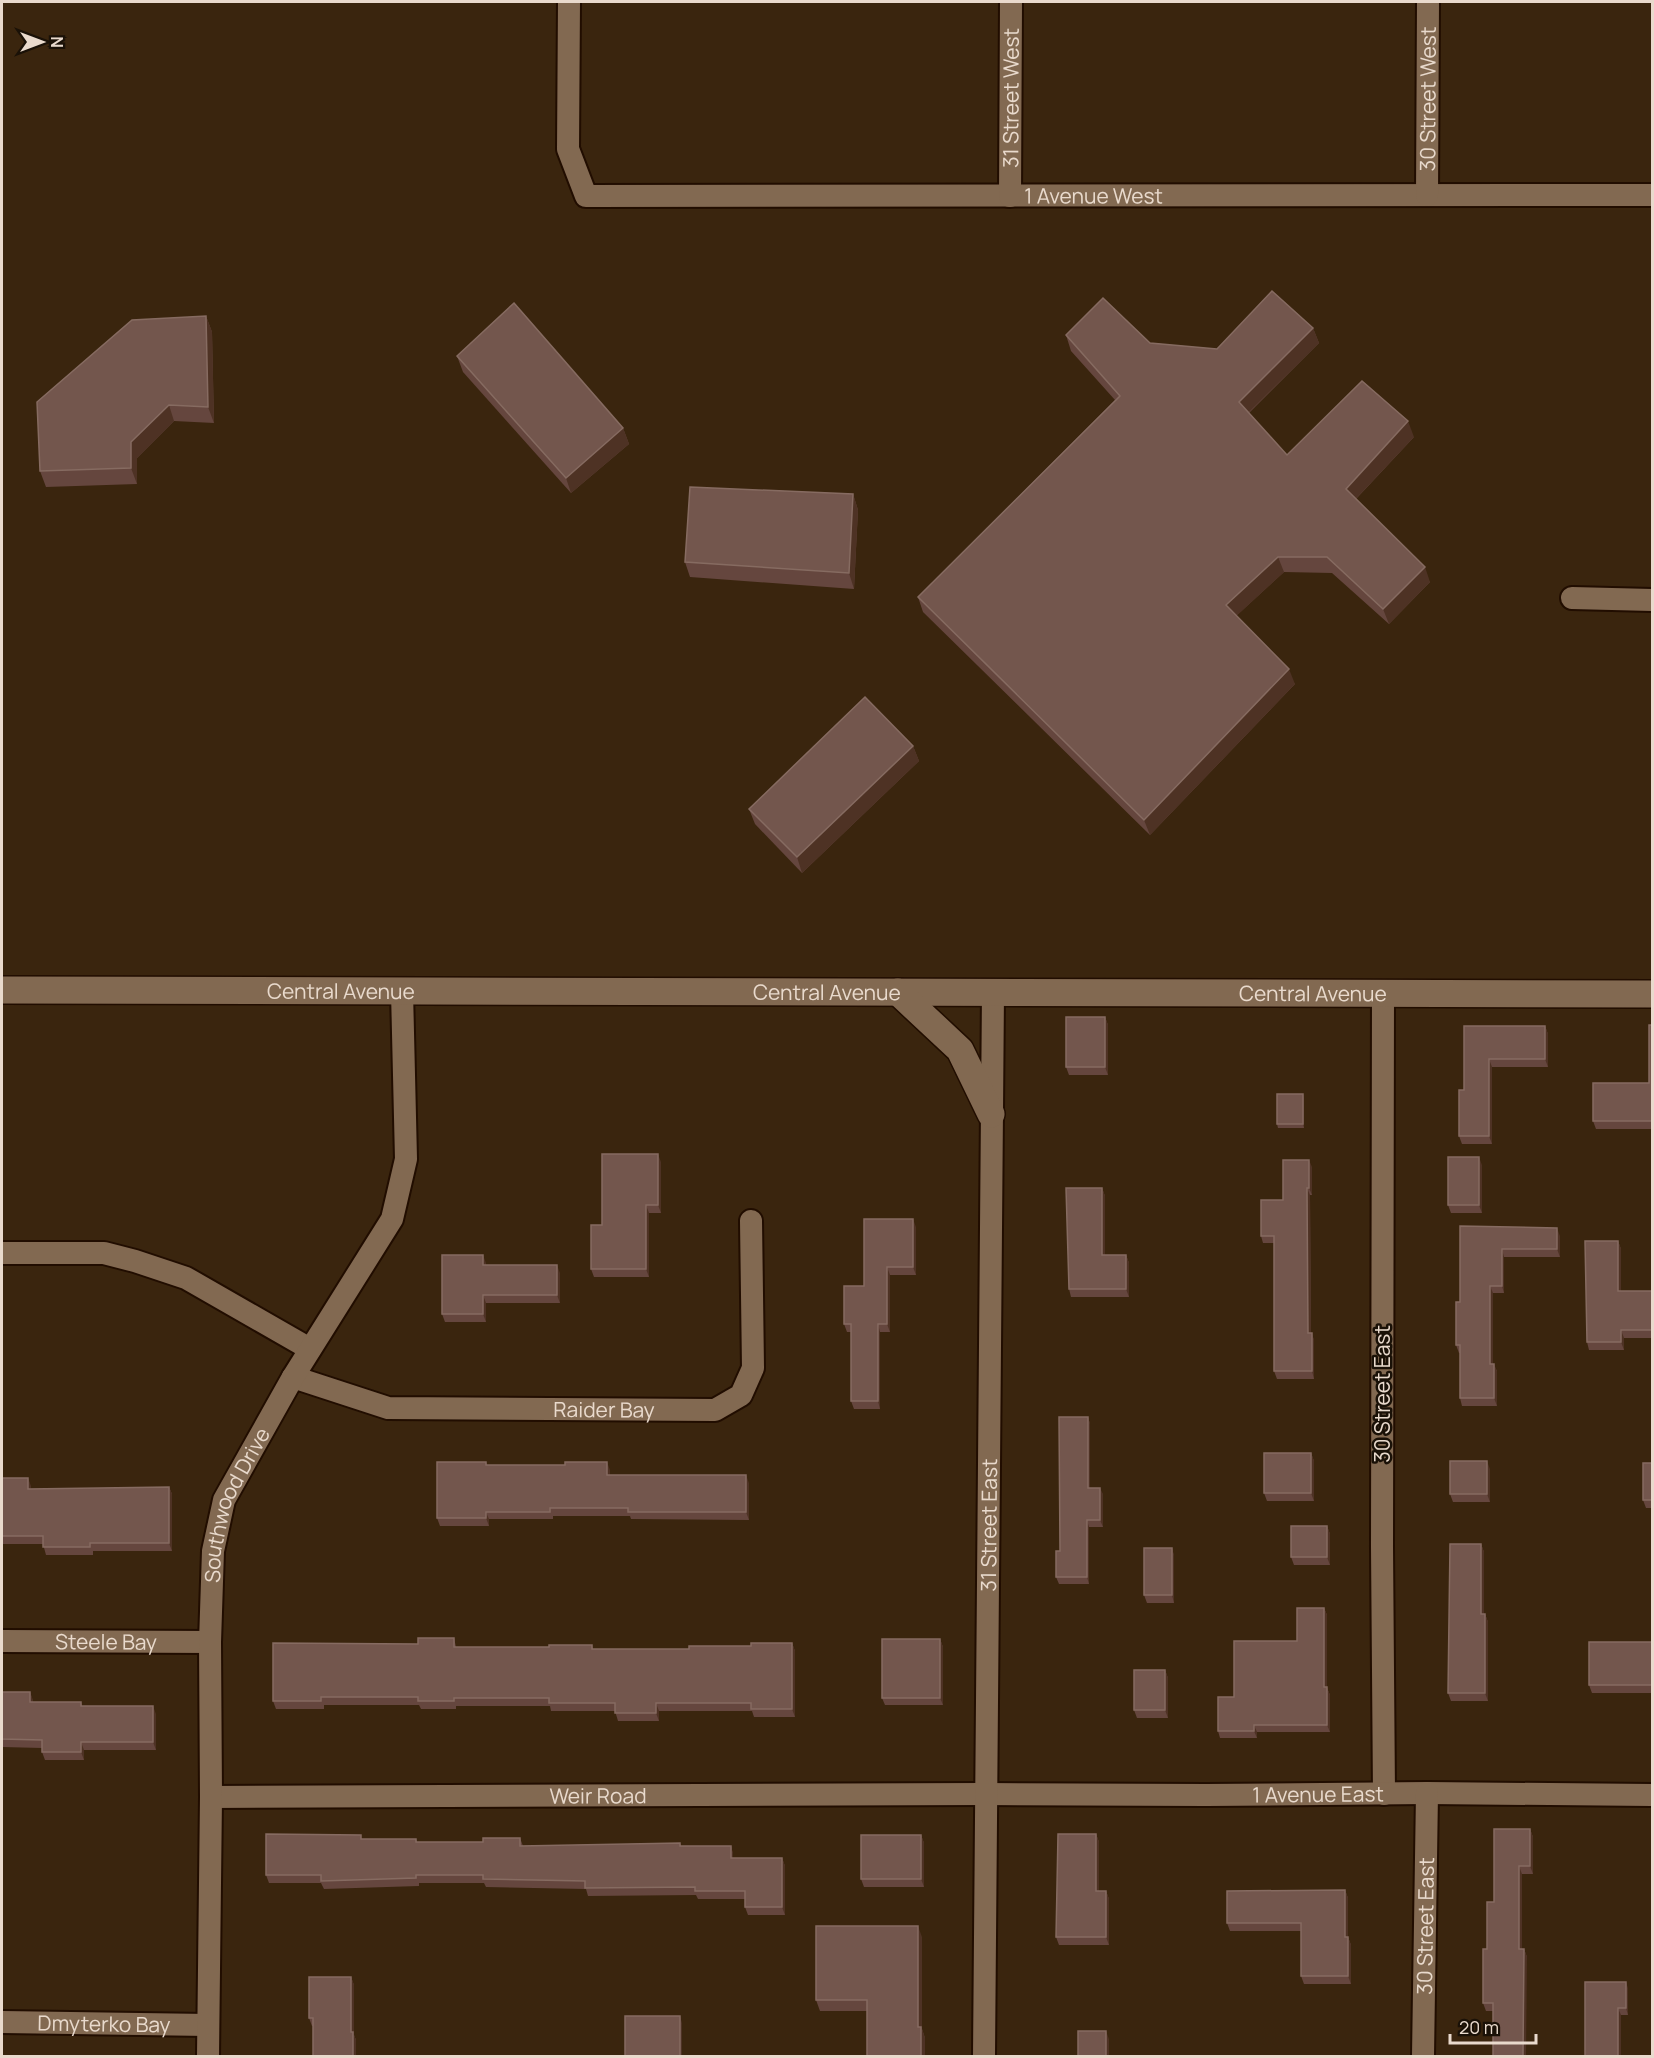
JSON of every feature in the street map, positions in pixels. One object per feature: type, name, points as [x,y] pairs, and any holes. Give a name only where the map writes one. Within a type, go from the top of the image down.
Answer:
[{"type":"street","name":"1 Avenue West","points":[[569,2],[568,150],[585,196],[1653,195]]},
{"type":"street","name":"31 Street West","points":[[1010,196],[1011,2]]},
{"type":"street","name":"30 Street West","points":[[1427,195],[1428,2]]},
{"type":"street","points":[[1572,598],[1653,600]]},
{"type":"street","name":"Central Avenue","points":[[2,990],[1653,994]]},
{"type":"street","name":"Southwood Drive","points":[[208,2056],[210,1642],[213,1551],[224,1500],[293,1377],[392,1219],[406,1159],[402,991]]},
{"type":"street","points":[[898,993],[960,1050],[991,1114]]},
{"type":"street","name":"31 Street East","points":[[984,2056],[993,993]]},
{"type":"street","name":"30 Street East","points":[[1383,993],[1384,1794]]},
{"type":"street","name":"Raider Bay","points":[[293,1377],[388,1408],[715,1410],[741,1395],[753,1368],[751,1221]]},
{"type":"street","points":[[2,1253],[104,1253],[135,1261],[186,1278],[310,1349]]},
{"type":"street","name":"Steele Bay","points":[[2,1641],[210,1642]]},
{"type":"street","name":"30 Street East","points":[[1423,2056],[1427,1793]]},
{"type":"street","name":"1 Avenue East","points":[[985,1794],[1653,1795]]},
{"type":"street","name":"Weir Road","points":[[211,1797],[985,1794]]},
{"type":"street","name":"Dmyterko Bay","points":[[2,2022],[208,2025]]},
{"type":"building","points":[[1272,291],[1313,328],[1239,402],[1287,455],[1362,381],[1408,421],[1346,489],[1425,567],[1383,609],[1327,557],[1278,557],[1226,605],[1289,669],[1144,820],[918,597],[1120,396],[1066,335],[1103,298],[1150,343],[1217,349]]},
{"type":"building","points":[[514,303],[623,428],[566,478],[457,356]]},
{"type":"building","points":[[206,316],[208,407],[169,405],[131,442],[131,468],[40,471],[37,402],[132,320]]},
{"type":"building","points":[[690,487],[853,494],[849,573],[685,562]]},
{"type":"building","points":[[865,697],[913,746],[797,857],[749,809]]},
{"type":"building","points":[[1066,1017],[1105,1017],[1105,1067],[1066,1067]]},
{"type":"building","points":[[1649,1025],[1653,1025],[1653,1121],[1593,1121],[1593,1083],[1649,1083]]},
{"type":"building","points":[[1464,1026],[1545,1026],[1545,1059],[1489,1059],[1489,1136],[1459,1136],[1459,1090],[1464,1090]]},
{"type":"building","points":[[1277,1094],[1303,1094],[1303,1124],[1277,1124]]},
{"type":"building","points":[[602,1154],[658,1154],[658,1205],[646,1205],[646,1269],[591,1269],[591,1225],[602,1225]]},
{"type":"building","points":[[1448,1157],[1479,1157],[1479,1205],[1448,1205]]},
{"type":"building","points":[[1283,1160],[1309,1160],[1309,1188],[1307,1188],[1308,1333],[1312,1333],[1312,1371],[1274,1371],[1274,1236],[1261,1236],[1261,1200],[1283,1200]]},
{"type":"building","points":[[1066,1188],[1102,1188],[1102,1255],[1126,1255],[1126,1289],[1069,1289]]},
{"type":"building","points":[[864,1219],[913,1219],[913,1267],[887,1267],[887,1324],[878,1324],[878,1401],[851,1401],[851,1324],[844,1324],[844,1286],[864,1286]]},
{"type":"building","points":[[1460,1226],[1557,1228],[1557,1249],[1502,1249],[1502,1286],[1490,1286],[1490,1364],[1494,1364],[1494,1398],[1460,1398],[1460,1345],[1456,1345],[1456,1302],[1460,1302]]},
{"type":"building","points":[[1585,1241],[1618,1241],[1618,1291],[1653,1291],[1653,1330],[1621,1330],[1621,1342],[1587,1342]]},
{"type":"building","points":[[442,1255],[483,1255],[483,1265],[557,1265],[557,1295],[483,1295],[483,1314],[442,1314]]},
{"type":"building","points":[[1059,1417],[1088,1417],[1088,1488],[1100,1488],[1100,1520],[1087,1520],[1087,1577],[1056,1577],[1056,1551],[1060,1551]]},
{"type":"building","points":[[1264,1453],[1311,1453],[1311,1493],[1264,1493]]},
{"type":"building","points":[[1450,1461],[1487,1461],[1487,1494],[1450,1494]]},
{"type":"building","points":[[437,1462],[486,1462],[486,1465],[565,1465],[565,1462],[607,1462],[607,1475],[746,1475],[746,1512],[628,1512],[628,1508],[550,1508],[550,1512],[486,1512],[486,1518],[437,1518]]},
{"type":"building","points":[[1643,1463],[1653,1463],[1653,1500],[1643,1500]]},
{"type":"building","points":[[2,1478],[28,1478],[28,1489],[169,1487],[169,1543],[90,1543],[90,1547],[43,1547],[43,1536],[2,1536]]},
{"type":"building","points":[[1291,1526],[1327,1526],[1327,1557],[1291,1557]]},
{"type":"building","points":[[1450,1544],[1481,1544],[1481,1614],[1485,1614],[1485,1693],[1448,1693]]},
{"type":"building","points":[[1144,1548],[1172,1548],[1172,1595],[1144,1595]]},
{"type":"building","points":[[1297,1608],[1324,1608],[1324,1687],[1327,1687],[1327,1725],[1254,1725],[1254,1731],[1218,1731],[1218,1697],[1234,1697],[1234,1641],[1297,1641]]},
{"type":"building","points":[[1652,1633],[1653,1689],[1652,1685],[1589,1685],[1589,1642],[1652,1642]]},
{"type":"building","points":[[418,1638],[454,1638],[454,1647],[592,1645],[592,1649],[689,1649],[689,1646],[751,1646],[751,1643],[792,1643],[792,1709],[751,1709],[751,1703],[656,1703],[656,1713],[615,1713],[615,1703],[549,1703],[549,1698],[454,1698],[454,1701],[418,1701],[418,1697],[321,1697],[321,1701],[273,1701],[273,1643],[418,1644]]},
{"type":"building","points":[[882,1639],[940,1639],[940,1698],[882,1698]]},
{"type":"building","points":[[1134,1670],[1165,1670],[1165,1710],[1134,1710]]},
{"type":"building","points":[[2,1692],[30,1692],[30,1702],[81,1702],[81,1706],[153,1706],[153,1742],[81,1742],[81,1752],[42,1752],[42,1740],[2,1739]]},
{"type":"building","points":[[1494,1829],[1530,1829],[1530,1866],[1519,1866],[1519,1949],[1524,1949],[1523,2056],[1493,2056],[1493,2003],[1483,2003],[1483,1949],[1487,1949],[1487,1902],[1494,1902]]},
{"type":"building","points":[[266,1834],[361,1835],[361,1839],[416,1839],[416,1842],[483,1842],[483,1838],[520,1838],[520,1846],[680,1843],[680,1846],[731,1846],[731,1858],[782,1858],[782,1907],[745,1907],[745,1891],[695,1891],[695,1887],[585,1888],[585,1881],[483,1879],[483,1875],[416,1875],[416,1878],[321,1881],[321,1875],[266,1875]]},
{"type":"building","points":[[1058,1834],[1096,1834],[1096,1891],[1106,1891],[1106,1937],[1056,1937]]},
{"type":"building","points":[[861,1835],[921,1835],[921,1879],[861,1879]]},
{"type":"building","points":[[1345,1890],[1348,1976],[1301,1976],[1301,1923],[1227,1923],[1227,1891]]},
{"type":"building","points":[[816,1926],[918,1926],[918,2027],[921,2027],[921,2056],[867,2056],[867,2000],[816,2000]]},
{"type":"building","points":[[309,1977],[351,1977],[353,2056],[313,2056],[313,2018],[309,2018]]},
{"type":"building","points":[[1585,1982],[1626,1982],[1626,2008],[1618,2008],[1618,2056],[1585,2056]]},
{"type":"building","points":[[625,2016],[680,2016],[680,2056],[625,2056]]},
{"type":"building","points":[[1078,2031],[1106,2031],[1106,2056],[1078,2056]]}]
